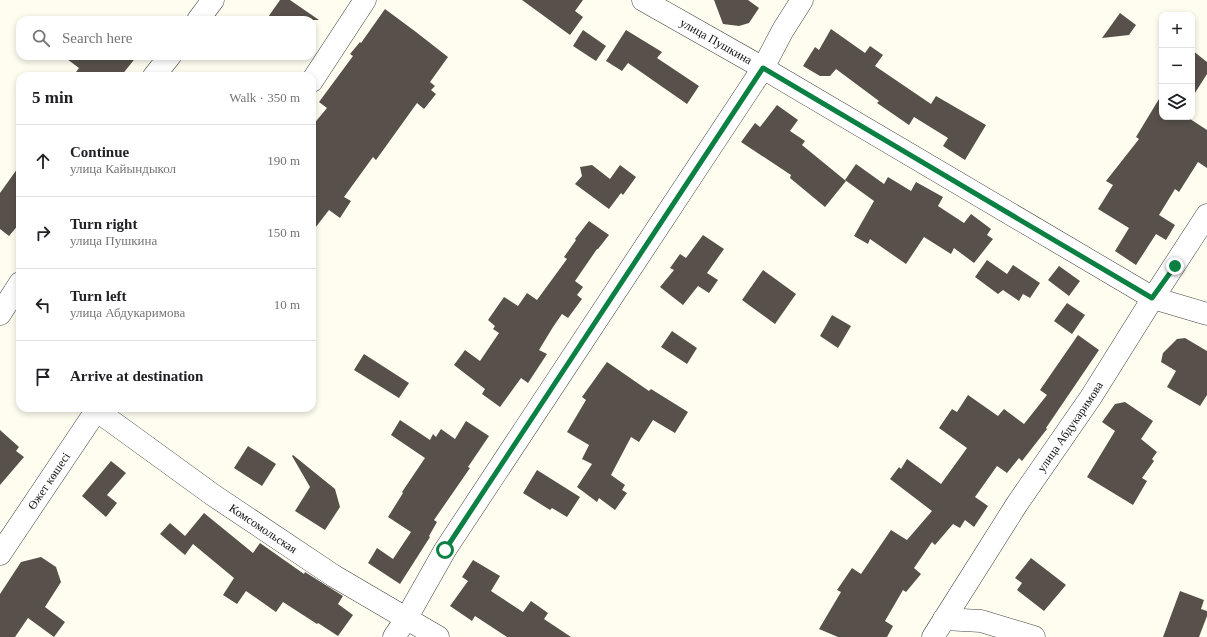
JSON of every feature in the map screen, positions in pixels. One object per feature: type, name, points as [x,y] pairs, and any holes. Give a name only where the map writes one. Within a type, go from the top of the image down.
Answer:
[{"type":"street","points":[[201,16],[213,0]]},
{"type":"street","points":[[316,75],[365,0]]},
{"type":"street","name":"улица Пушкина","points":[[643,0],[763,68],[1152,298],[1207,314]]},
{"type":"street","points":[[394,637],[406,619],[445,550],[763,68],[783,30],[802,0]]},
{"type":"street","points":[[157,72],[167,60]]},
{"type":"street","name":"улица Абдукаримова","points":[[933,637],[1017,504],[1092,397],[1152,298],[1207,215]]},
{"type":"street","points":[[0,314],[16,289]]},
{"type":"street","name":"Өжет көшесі","points":[[0,554],[95,412]]},
{"type":"street","name":"Комсомольская","points":[[101,412],[213,495],[334,576],[438,637]]},
{"type":"street","points":[[944,619],[981,621],[1034,637]]},
{"type":"building","points":[[280,0],[290,0],[313,16],[269,16]]},
{"type":"building","points":[[522,0],[583,0],[575,11],[583,17],[570,35]]},
{"type":"building","points":[[714,0],[748,0],[759,8],[749,23],[739,26],[723,24]]},
{"type":"building","points":[[385,9],[448,57],[430,82],[435,86],[431,90],[436,94],[424,109],[417,103],[376,160],[373,157],[344,197],[351,201],[340,218],[329,210],[316,227],[316,121],[327,108],[319,102],[353,56],[350,54],[360,42],[361,43]]},
{"type":"building","points":[[1120,13],[1136,25],[1129,35],[1102,38]]},
{"type":"building","points":[[831,29],[865,53],[870,46],[883,55],[875,66],[931,104],[936,96],[986,125],[965,160],[943,146],[948,138],[914,117],[909,125],[877,103],[879,101],[836,69],[830,76],[820,76],[803,66],[815,47],[819,50]]},
{"type":"building","points":[[583,30],[606,46],[596,61],[573,46]]},
{"type":"building","points":[[626,30],[662,52],[657,58],[699,86],[687,104],[628,63],[622,71],[606,61]]},
{"type":"building","points":[[1195,52],[1207,62],[1207,74],[1195,93]]},
{"type":"building","points":[[68,60],[134,60],[124,72],[76,72],[79,68]]},
{"type":"building","points":[[1159,99],[1159,120],[1192,120],[1207,130],[1207,168],[1198,162],[1179,192],[1175,189],[1159,215],[1175,225],[1166,240],[1156,234],[1136,265],[1115,251],[1129,228],[1098,209],[1113,185],[1106,181],[1139,139],[1136,137]]},
{"type":"building","points":[[777,105],[798,120],[790,131],[805,141],[802,145],[846,181],[825,207],[790,178],[791,175],[741,142],[755,123],[760,127]]},
{"type":"building","points":[[856,164],[884,184],[888,177],[911,191],[916,182],[943,197],[938,206],[964,223],[971,214],[991,229],[987,235],[993,239],[974,263],[954,248],[951,254],[924,237],[906,264],[870,239],[868,244],[854,236],[874,201],[845,180]]},
{"type":"building","points":[[592,165],[610,179],[620,165],[636,177],[623,195],[621,193],[609,209],[575,184],[582,176],[580,167]]},
{"type":"building","points":[[16,171],[16,228],[9,236],[0,229],[0,193]]},
{"type":"building","points":[[589,221],[609,235],[597,249],[575,281],[583,287],[577,295],[582,299],[568,318],[562,314],[553,327],[539,350],[547,354],[528,383],[521,378],[500,407],[482,394],[485,389],[454,365],[465,350],[480,361],[499,333],[493,329],[495,326],[488,320],[504,297],[518,306],[527,293],[537,300],[567,259],[564,257],[576,240],[575,239]]},
{"type":"building","points":[[703,235],[724,249],[707,273],[718,280],[709,293],[698,286],[683,305],[660,287],[674,270],[670,268],[680,254],[686,258]]},
{"type":"building","points":[[987,260],[1007,274],[1013,265],[1040,283],[1030,298],[1023,294],[1019,301],[1003,290],[998,294],[975,277]]},
{"type":"building","points":[[1059,266],[1080,281],[1069,296],[1048,280]]},
{"type":"building","points":[[763,270],[796,294],[775,324],[742,300]]},
{"type":"building","points":[[1067,303],[1085,315],[1072,334],[1054,321]]},
{"type":"building","points":[[832,315],[851,326],[838,348],[820,336]]},
{"type":"building","points":[[672,331],[697,348],[687,364],[661,347]]},
{"type":"building","points":[[1078,335],[1099,350],[1046,428],[1047,429],[1022,461],[1019,458],[1007,473],[997,466],[975,497],[988,506],[974,527],[965,520],[960,528],[953,524],[935,545],[932,542],[914,568],[921,574],[906,592],[903,590],[885,621],[893,626],[887,637],[838,637],[819,629],[841,592],[837,590],[852,568],[861,574],[891,530],[907,540],[932,511],[890,479],[899,467],[901,469],[907,459],[941,484],[967,448],[939,428],[952,409],[957,412],[968,395],[998,416],[1004,409],[1024,424],[1047,395],[1040,390]]},
{"type":"building","points":[[1185,338],[1207,351],[1207,395],[1200,406],[1167,387],[1176,371],[1161,362],[1163,353],[1177,339]]},
{"type":"building","points":[[364,354],[409,383],[399,398],[354,370]]},
{"type":"building","points":[[607,362],[649,391],[651,389],[688,412],[675,433],[653,420],[639,442],[631,437],[611,475],[625,485],[622,490],[627,493],[615,510],[599,498],[597,502],[577,487],[592,464],[582,459],[589,445],[567,432],[586,400],[582,397]]},
{"type":"building","points":[[1125,402],[1153,421],[1141,439],[1157,452],[1152,459],[1154,461],[1142,478],[1147,481],[1133,505],[1087,477],[1115,431],[1102,422],[1115,404]]},
{"type":"building","points":[[400,420],[430,440],[433,434],[436,437],[441,429],[455,439],[466,421],[489,436],[468,467],[470,468],[434,520],[437,522],[429,536],[430,537],[400,584],[368,563],[377,548],[393,559],[411,532],[388,517],[403,493],[402,492],[425,458],[391,435]]},
{"type":"building","points":[[0,430],[19,447],[16,451],[24,457],[0,485]]},
{"type":"building","points":[[248,446],[276,464],[262,486],[234,468]]},
{"type":"building","points":[[293,455],[335,489],[340,507],[325,530],[295,511],[310,487],[292,456]]},
{"type":"building","points":[[111,461],[126,473],[107,495],[117,503],[106,517],[82,496]]},
{"type":"building","points":[[537,470],[580,497],[567,517],[552,508],[550,510],[523,493]]},
{"type":"building","points":[[204,513],[253,553],[260,543],[304,574],[305,572],[343,596],[338,604],[353,615],[338,636],[283,602],[276,612],[246,591],[237,604],[223,595],[234,578],[193,544],[185,555],[160,534],[170,523],[185,536]]},
{"type":"building","points":[[41,557],[56,567],[61,582],[45,607],[65,622],[54,637],[28,618],[15,637],[0,637],[0,594],[21,562]]},
{"type":"building","points":[[1031,558],[1066,585],[1044,611],[1017,590],[1022,583],[1015,578]]},
{"type":"building","points":[[473,560],[500,576],[491,591],[523,612],[531,601],[548,613],[544,619],[571,637],[507,637],[475,616],[472,621],[450,606],[468,581],[462,577]]},
{"type":"building","points":[[1180,591],[1204,600],[1201,609],[1207,611],[1207,616],[1199,637],[1163,637]]},
{"type":"route","points":[[445,550],[763,68],[1152,298],[1175,266]]}]
